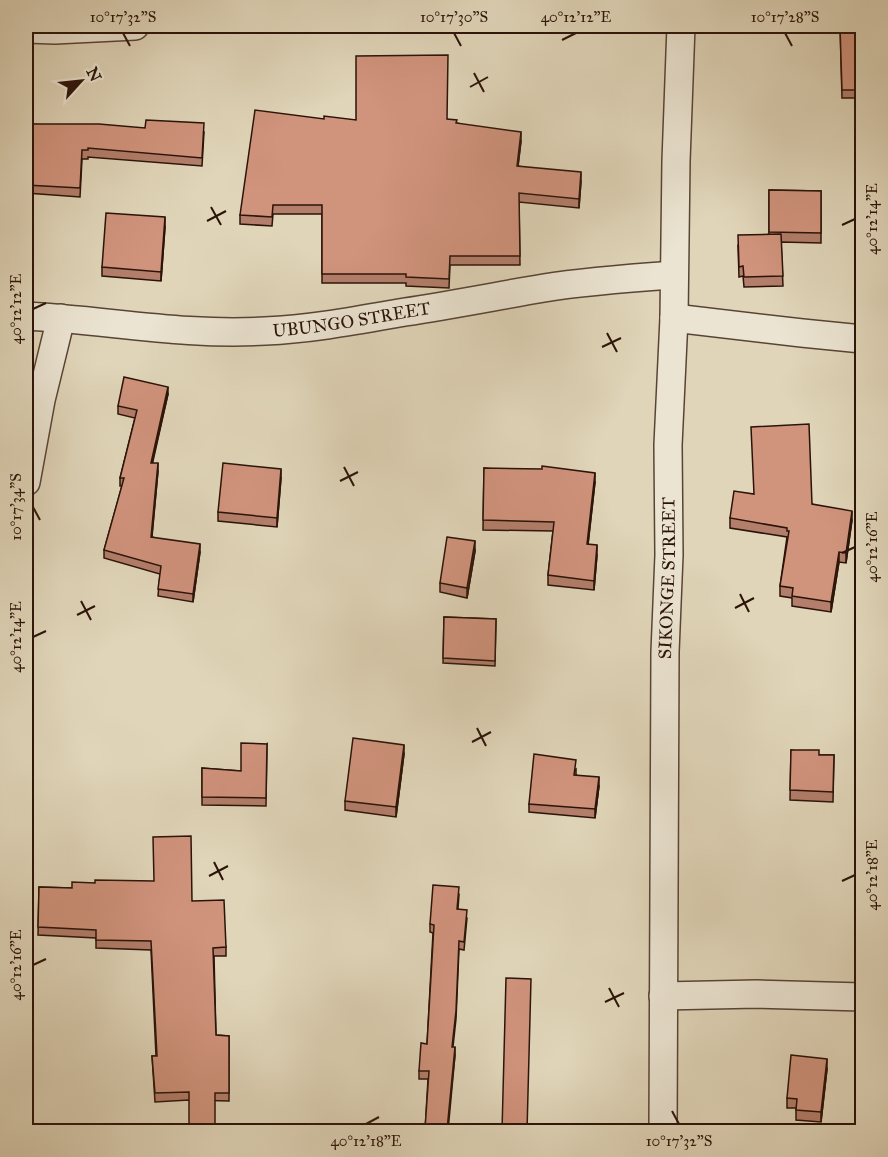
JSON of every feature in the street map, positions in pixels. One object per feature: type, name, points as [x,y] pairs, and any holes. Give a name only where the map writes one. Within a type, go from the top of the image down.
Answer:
[{"type":"street","points":[[26,29],[135,26]]},
{"type":"street","name":"SIKONGE STREET","points":[[663,1131],[665,652],[669,555],[668,445],[674,318],[681,26]]},
{"type":"street","name":"UBUNGO STREET","points":[[26,316],[180,331],[267,331],[339,323],[545,288],[674,275]]},
{"type":"street","points":[[26,482],[41,400],[61,318]]},
{"type":"street","points":[[674,318],[862,339]]},
{"type":"street","points":[[663,996],[757,994],[862,997]]},
{"type":"building","points":[[840,26],[862,26],[862,90],[842,90]]},
{"type":"building","points":[[448,55],[447,119],[457,120],[456,123],[521,132],[517,166],[581,172],[579,199],[519,193],[520,256],[450,256],[449,279],[406,277],[406,274],[322,274],[322,205],[273,205],[272,217],[240,215],[255,110],[324,119],[324,116],[356,120],[356,56]]},
{"type":"building","points":[[146,120],[204,123],[202,158],[88,148],[88,150],[82,150],[80,188],[26,185],[26,124],[99,124],[145,128]]},
{"type":"building","points":[[769,190],[821,191],[821,233],[769,232]]},
{"type":"building","points":[[106,213],[165,217],[161,272],[102,267]]},
{"type":"building","points":[[781,234],[783,276],[744,277],[743,266],[739,267],[738,235]]},
{"type":"building","points":[[124,377],[168,387],[151,463],[158,463],[151,537],[200,544],[193,594],[158,589],[161,566],[104,550],[124,478],[120,478],[137,410],[118,406]]},
{"type":"building","points":[[809,424],[812,504],[852,511],[846,553],[839,552],[831,602],[792,596],[793,588],[780,586],[789,531],[787,528],[730,518],[734,491],[754,494],[751,427]]},
{"type":"building","points":[[223,463],[281,469],[277,518],[218,512]]},
{"type":"building","points":[[542,466],[595,473],[587,544],[597,545],[594,581],[548,575],[554,522],[483,520],[484,468],[542,469]]},
{"type":"building","points":[[447,537],[475,541],[467,588],[440,583]]},
{"type":"building","points":[[444,617],[496,619],[495,661],[443,658]]},
{"type":"building","points":[[353,738],[404,745],[396,807],[345,801]]},
{"type":"building","points":[[241,743],[267,744],[266,798],[202,797],[202,768],[241,771]]},
{"type":"building","points":[[791,750],[819,750],[819,755],[834,755],[833,792],[790,790]]},
{"type":"building","points":[[534,754],[576,760],[574,775],[599,777],[595,809],[529,804]]},
{"type":"building","points":[[191,836],[192,901],[224,900],[226,947],[213,948],[216,1035],[229,1036],[229,1093],[215,1093],[215,1131],[189,1131],[189,1092],[155,1093],[152,1056],[157,1056],[151,941],[96,940],[96,930],[38,927],[39,887],[72,888],[72,882],[95,883],[95,880],[154,881],[153,837]]},
{"type":"building","points":[[433,885],[459,887],[457,909],[467,910],[464,942],[459,941],[452,1047],[455,1047],[447,1130],[425,1129],[429,1071],[419,1071],[421,1043],[427,1044],[434,925],[430,924]]},
{"type":"building","points":[[506,978],[531,979],[527,1131],[502,1131]]},
{"type":"building","points":[[791,1055],[827,1059],[821,1112],[796,1110],[797,1099],[787,1098]]}]
